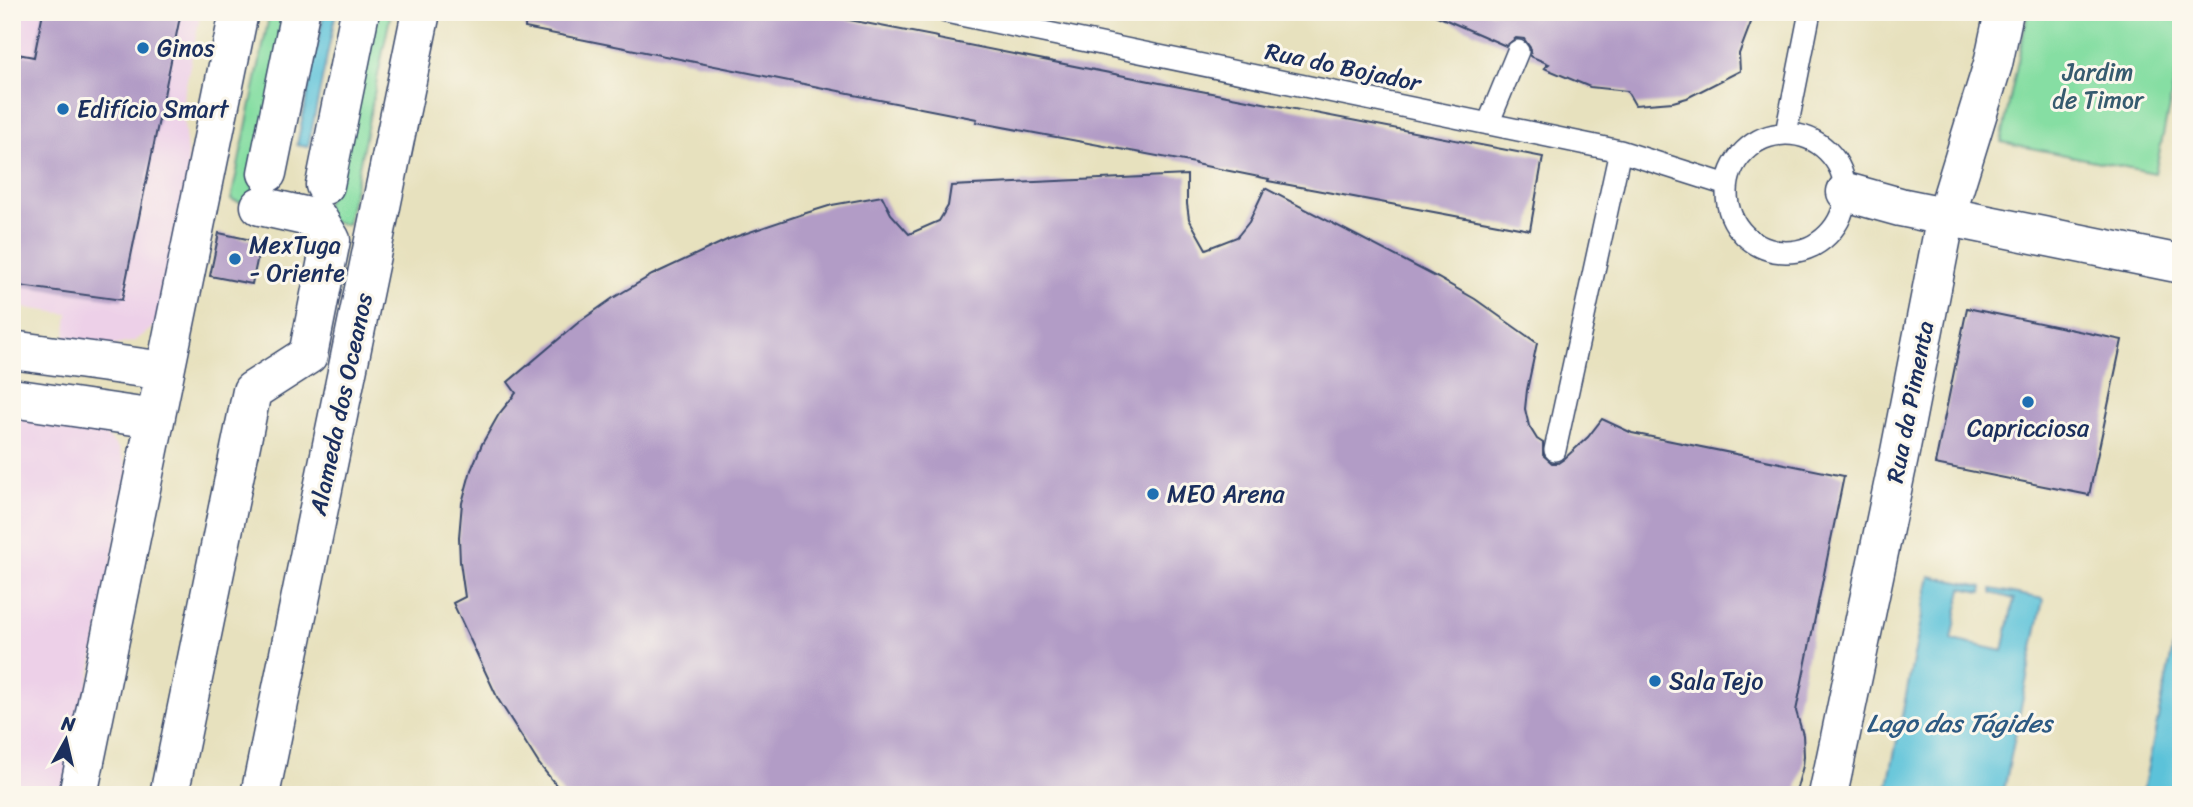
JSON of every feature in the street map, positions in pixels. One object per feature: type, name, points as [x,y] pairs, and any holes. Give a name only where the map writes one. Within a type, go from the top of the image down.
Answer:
[{"type":"street","points":[[78,795],[239,12]]},
{"type":"street","name":"Alameda dos Oceanos","points":[[169,795],[252,391],[308,355],[331,240],[317,219],[264,190],[300,12]]},
{"type":"street","points":[[325,185],[360,12]]},
{"type":"street","name":"Alameda dos Oceanos","points":[[260,795],[421,12]]},
{"type":"street","name":"Rua da Pimenta","points":[[1828,795],[1946,216],[1993,64],[2004,12]]},
{"type":"street","points":[[1846,192],[1900,207],[2181,264]]},
{"type":"street","points":[[12,350],[165,372]]},
{"type":"street","points":[[80,408],[86,360]]},
{"type":"street","points":[[12,398],[155,419]]},
{"type":"lane","name":"Rua do Bojador","points":[[946,12],[1620,151],[1727,185]]},
{"type":"lane","points":[[1786,133],[1811,12]]},
{"type":"lane","points":[[1488,124],[1518,51]]},
{"type":"lane","points":[[1786,133],[1807,138],[1825,149],[1840,168],[1846,192],[1842,211],[1834,228],[1827,235],[1802,250],[1782,253],[1763,248],[1746,238],[1734,223],[1727,204],[1727,185],[1733,165],[1746,148],[1765,137],[1786,133]]},
{"type":"lane","points":[[1555,450],[1620,151]]},
{"type":"shaded area","points":[[12,12],[201,12],[182,104],[191,192],[159,323],[135,341],[112,346],[65,339],[68,314],[12,306]]},
{"type":"shaded area","points":[[12,416],[88,426],[110,439],[119,449],[129,472],[67,795],[12,795]]},
{"type":"green space","points":[[270,12],[294,12],[254,206],[231,200]]},
{"type":"green space","points":[[366,12],[391,12],[347,225],[323,220]]},
{"type":"green space","name":"Jardim de Timor","points":[[2028,12],[2181,12],[2181,50],[2155,173],[2001,142]]},
{"type":"water","points":[[324,12],[336,12],[308,147],[297,145]]},
{"type":"water","name":"Lago das Tágides","points":[[1930,576],[1983,587],[1982,592],[1962,588],[1952,640],[2003,651],[2014,599],[1992,593],[1992,589],[2043,599],[2003,795],[1886,795]]},
{"type":"water","points":[[2181,608],[2181,795],[2142,795]]},
{"type":"building","points":[[43,12],[181,12],[122,300],[12,285],[12,53],[34,57]]},
{"type":"building","points":[[526,12],[808,12],[1543,157],[1530,230],[1268,181],[1269,179],[1195,163],[976,122],[977,119],[525,28]]},
{"type":"building","points":[[1428,12],[1755,12],[1739,54],[1740,71],[1687,98],[1635,105],[1627,91],[1590,87],[1544,68],[1549,64],[1530,56],[1531,49],[1524,39],[1516,38],[1506,46]]},
{"type":"building","name":"MEO Arena","points":[[1187,175],[1189,219],[1206,249],[1237,237],[1249,222],[1265,188],[1475,299],[1537,343],[1525,409],[1529,426],[1543,443],[1543,455],[1552,463],[1564,459],[1588,437],[1602,419],[1632,433],[1844,476],[1796,711],[1803,735],[1804,756],[1795,795],[564,795],[539,764],[498,699],[453,603],[465,597],[459,537],[462,503],[482,444],[499,414],[516,393],[508,382],[579,322],[652,275],[729,239],[832,205],[882,196],[891,214],[909,234],[939,221],[948,206],[951,186]]},
{"type":"building","name":"MexTuga - Oriente","points":[[219,233],[261,242],[252,284],[210,276]]},
{"type":"building","name":"Capricciosa","points":[[1967,308],[2122,340],[2089,495],[1935,464]]},
{"type":"place","name":"Ginos","points":[[143,48]]},
{"type":"place","name":"Edifício Smart","points":[[63,109]]},
{"type":"place","name":"MexTuga - Oriente","points":[[235,259]]},
{"type":"place","name":"Capricciosa","points":[[2028,402]]},
{"type":"place","name":"MEO Arena","points":[[1153,494]]},
{"type":"place","name":"Sala Tejo","points":[[1655,681]]}]
